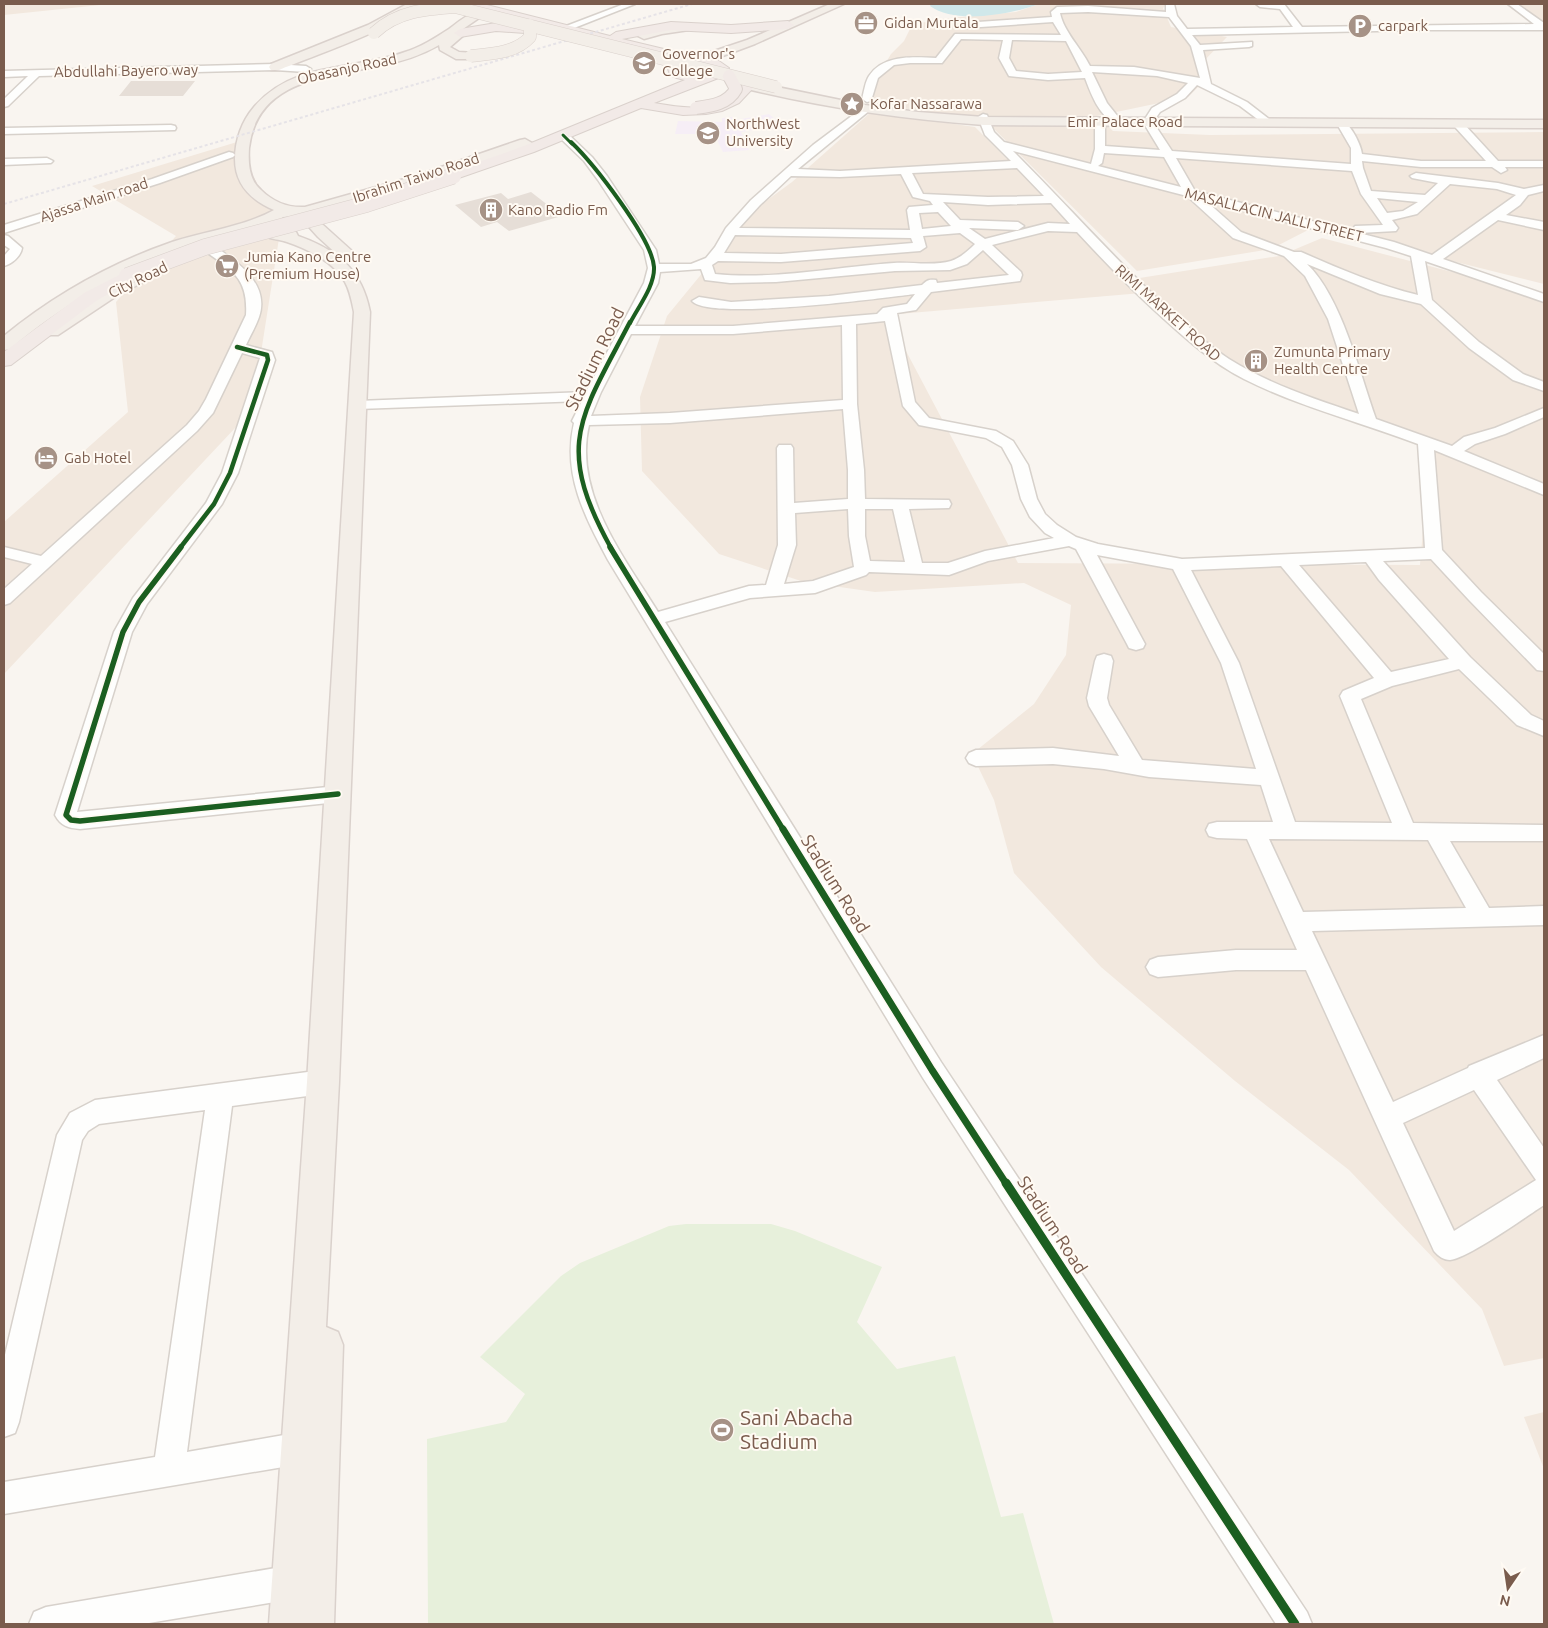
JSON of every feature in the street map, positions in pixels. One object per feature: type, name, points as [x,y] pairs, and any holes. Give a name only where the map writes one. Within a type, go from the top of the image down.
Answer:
[{"type":"highway","points":[[507,4],[520,16]]},
{"type":"highway","points":[[471,7],[520,16],[598,38],[696,60],[724,70],[736,89],[732,96],[717,104],[696,108],[673,107],[667,105],[663,99],[666,95],[701,78],[724,70]]},
{"type":"highway","points":[[471,7],[532,28],[675,70],[686,77],[701,78]]},
{"type":"highway","points":[[598,38],[681,26],[731,29],[783,28]]},
{"type":"highway","points":[[460,33],[496,27],[532,28]]},
{"type":"highway","name":"Ibrahim Taiwo Road","points":[[523,148],[650,89],[684,62],[696,60]]},
{"type":"highway","name":"Ibrahim Taiwo Road","points":[[523,148],[563,135],[701,78]]},
{"type":"highway","points":[[638,103],[671,110],[706,109],[733,101],[749,86]]},
{"type":"highway","points":[[6,352],[35,331],[124,275],[205,247],[366,204],[523,148]]},
{"type":"main road","points":[[281,71],[407,11],[413,4]]},
{"type":"main road","points":[[434,4],[471,7],[858,105],[941,115]]},
{"type":"main road","points":[[434,4],[445,13],[449,24]]},
{"type":"main road","points":[[696,60],[724,52],[838,4]]},
{"type":"main road","points":[[724,70],[855,4]]},
{"type":"main road","points":[[471,7],[474,20],[445,45],[444,48],[450,54],[471,56],[502,51],[526,41],[531,34],[532,28]]},
{"type":"main road","points":[[383,43],[372,38],[374,33],[388,22],[414,11],[471,7],[532,28],[724,70],[779,86]]},
{"type":"main road","name":"Obasanjo Road","points":[[241,129],[255,100],[277,80],[281,71],[378,58],[407,49],[431,37],[471,7]]},
{"type":"main road","name":"Obasanjo Road","points":[[269,220],[238,190],[226,171],[231,138],[268,98],[289,82],[311,74],[387,62],[414,54],[448,36],[471,7]]},
{"type":"main road","points":[[598,38],[644,36],[672,29],[712,31],[783,28]]},
{"type":"main road","points":[[712,31],[724,38],[726,47],[724,52]]},
{"type":"main road","points":[[639,50],[639,44],[644,36]]},
{"type":"main road","points":[[410,42],[431,37]]},
{"type":"main road","name":"Emir Palace Road","points":[[724,70],[866,104]]},
{"type":"main road","name":"Emir Palace Road","points":[[701,78],[941,115],[984,119],[1100,122],[1264,119],[1520,122],[1544,124]]},
{"type":"main road","name":"Emir Palace Road","points":[[984,119],[1114,118],[1342,124],[1459,124],[1544,120]]},
{"type":"main road","name":"Obasanjo Road","points":[[241,129],[244,134],[242,163],[248,186],[254,194],[264,201],[269,220]]},
{"type":"main road","name":"Ibrahim Taiwo Road","points":[[269,220],[298,234],[315,219],[469,175],[524,154],[523,148]]},
{"type":"main road","points":[[269,220],[315,219],[323,234],[352,258],[361,269],[373,295],[374,327],[364,405],[338,794],[323,1082],[313,1624]]},
{"type":"main road","points":[[269,220],[342,268],[352,280],[362,312],[364,405],[320,1273],[301,1448],[290,1624]]},
{"type":"main road","name":"City Road","points":[[6,352],[134,280],[168,265],[213,251],[269,220]]},
{"type":"main road","name":"City Road","points":[[6,352],[45,312],[94,282],[133,262],[182,244],[269,220]]},
{"type":"street","points":[[566,28],[631,4]]},
{"type":"street","points":[[1170,4],[1172,15],[1197,48],[1202,82]]},
{"type":"street","points":[[1260,4],[1281,5],[1297,33]]},
{"type":"street","points":[[1512,4],[1544,27]]},
{"type":"street","points":[[1520,4],[1534,11],[1544,21]]},
{"type":"street","points":[[1089,8],[1100,22]]},
{"type":"street","points":[[1114,118],[1102,106],[1078,52],[1056,19],[1055,12],[1057,10],[1115,8],[1172,15]]},
{"type":"street","points":[[1043,228],[993,240],[982,245],[963,261],[950,266],[925,266],[776,278],[717,278],[708,275],[713,255],[740,218],[810,152],[866,104],[873,77],[891,63],[910,60],[939,61],[959,36],[964,26],[1056,19]]},
{"type":"street","points":[[1006,22],[1007,38],[1004,58],[1012,74],[1048,77],[1086,72],[1133,70],[1202,82],[1246,106],[1264,119]]},
{"type":"street","points":[[1184,32],[1297,33],[1425,27],[1544,27]]},
{"type":"street","points":[[959,36],[1068,38]]},
{"type":"street","points":[[1197,48],[1261,43]]},
{"type":"street","name":"Abdullahi Bayero way","points":[[4,74],[281,71]]},
{"type":"street","points":[[4,104],[37,73]]},
{"type":"street","points":[[1202,82],[1156,110],[1149,120],[1192,195],[1237,235],[1303,258],[1344,276],[1426,301],[1474,345],[1518,377],[1544,387]]},
{"type":"street","name":"RIMI MARKET ROAD","points":[[984,119],[989,132],[1054,199],[1113,264],[1216,358],[1242,374],[1276,390],[1426,441],[1544,490]]},
{"type":"street","points":[[1094,168],[1100,149],[1100,122]]},
{"type":"street","points":[[1324,228],[1392,228],[1386,217],[1367,194],[1356,148],[1342,124]]},
{"type":"street","points":[[1459,124],[1521,192]]},
{"type":"street","points":[[4,131],[171,128]]},
{"type":"street","points":[[563,135],[588,159],[609,185],[650,250],[653,265]]},
{"type":"street","points":[[545,142],[588,159]]},
{"type":"street","name":"MASALLACIN JALLI STREET","points":[[1000,144],[1324,228],[1435,259],[1544,298]]},
{"type":"street","points":[[1100,149],[1359,166],[1495,163],[1544,164]]},
{"type":"street","points":[[1484,151],[1502,151]]},
{"type":"street","points":[[185,171],[229,155]]},
{"type":"street","points":[[4,162],[47,161]]},
{"type":"street","points":[[788,172],[840,174],[1020,164]]},
{"type":"street","points":[[185,171],[226,171]]},
{"type":"street","name":"Ajassa Main road","points":[[4,229],[185,171]]},
{"type":"street","points":[[694,308],[718,305],[746,306],[829,300],[1016,277],[997,255],[959,226],[938,204],[917,195],[906,171]]},
{"type":"street","points":[[1402,174],[1521,192],[1544,188]]},
{"type":"street","points":[[1386,217],[1417,211],[1444,184],[1445,179]]},
{"type":"street","points":[[1435,259],[1516,202],[1521,192]]},
{"type":"street","points":[[1367,194],[1428,199]]},
{"type":"street","points":[[925,266],[916,234],[914,210],[938,204],[1054,199]]},
{"type":"street","points":[[1496,216],[1544,226]]},
{"type":"street","points":[[730,231],[873,235],[916,234],[959,226],[1081,228]]},
{"type":"street","points":[[4,239],[16,248],[15,253],[4,262]]},
{"type":"street","points":[[653,265],[690,261],[713,255],[782,258],[920,247]]},
{"type":"street","points":[[1276,248],[1294,258],[1310,274],[1322,294],[1335,320],[1368,422]]},
{"type":"street","points":[[4,599],[192,428],[204,413],[253,315],[255,298],[250,284],[235,266],[213,251]]},
{"type":"street","points":[[1417,254],[1426,301]]},
{"type":"street","points":[[653,265],[713,255]]},
{"type":"street","name":"Stadium Road","points":[[653,265],[651,283],[590,396],[580,421],[577,451],[578,466],[584,490],[596,522],[617,560],[932,1070],[1295,1624]]},
{"type":"street","points":[[626,330],[733,330],[880,318],[890,311],[911,307],[925,289],[950,266]]},
{"type":"street","points":[[676,330],[717,278]]},
{"type":"street","points":[[890,311],[908,403],[924,422],[991,434],[1008,444],[1020,465],[1029,499],[1038,517],[1051,529],[1077,544],[1136,644]]},
{"type":"street","points":[[654,619],[749,592],[815,587],[860,571],[862,566],[857,536],[856,470],[850,404],[849,322]]},
{"type":"street","points":[[237,347],[267,355],[268,360],[230,473],[214,504],[139,602],[123,632],[66,815],[71,820],[80,822],[338,794]]},
{"type":"street","points":[[364,405],[590,396]]},
{"type":"street","points":[[580,421],[670,418],[850,404]]},
{"type":"street","points":[[1454,452],[1460,445],[1470,440],[1499,432],[1544,412]]},
{"type":"street","points":[[1426,441],[1434,551],[1475,596],[1544,665]]},
{"type":"street","points":[[773,590],[787,545],[785,448]]},
{"type":"street","points":[[786,508],[856,504],[943,504]]},
{"type":"street","points":[[900,504],[915,568]]},
{"type":"street","points":[[862,566],[949,569],[985,556],[1077,544],[1182,564],[1433,553],[1434,551]]},
{"type":"street","points":[[4,552],[45,562]]},
{"type":"street","points":[[1370,555],[1385,576],[1463,662],[1524,720],[1544,729]]},
{"type":"street","points":[[1285,558],[1387,680]]},
{"type":"street","points":[[1182,564],[1182,570],[1230,663],[1287,831]]},
{"type":"street","points":[[1104,661],[1098,698],[1099,706],[1136,767]]},
{"type":"street","points":[[1406,832],[1350,696],[1387,680],[1463,662]]},
{"type":"street","points":[[976,758],[1053,756],[1104,761],[1136,767],[1268,778]]},
{"type":"street","points":[[1217,830],[1544,833]]},
{"type":"street","points":[[1254,830],[1444,1241],[1448,1246],[1456,1245],[1544,1190]]},
{"type":"street","points":[[1434,832],[1482,916]]},
{"type":"street","points":[[1296,922],[1544,916]]},
{"type":"street","points":[[1158,968],[1236,960],[1313,960]]},
{"type":"street","points":[[1387,1117],[1478,1074],[1544,1046]]},
{"type":"street","points":[[1478,1074],[1544,1170]]},
{"type":"street","points":[[4,1422],[70,1135],[79,1122],[95,1112],[323,1082]]},
{"type":"street","points":[[169,1470],[220,1096]]},
{"type":"street","points":[[4,1498],[301,1448]]},
{"type":"street","points":[[46,1624],[292,1582]]},
{"type":"shaded area","points":[[4,4],[110,4],[4,15]]},
{"type":"shaded area","points":[[1039,4],[1167,4],[1163,8],[1171,27],[1227,37],[1201,64],[1202,83],[1188,97],[1097,116],[1113,131],[1210,135],[1544,132],[1544,284],[1328,230],[1310,229],[1271,249],[1137,271],[988,123],[863,101],[891,54],[904,41],[912,25],[939,19],[1016,12]]},
{"type":"shaded area","points":[[1505,4],[1544,4],[1544,31]]},
{"type":"shaded area","points":[[871,112],[975,127],[1127,280],[1279,256],[1322,238],[1544,296],[1544,1358],[1504,1366],[1482,1309],[1349,1170],[1235,1081],[1101,967],[1014,873],[994,800],[972,754],[1034,704],[1066,655],[1071,605],[1024,583],[875,592],[804,582],[719,554],[642,471],[640,397],[667,316],[754,210],[792,182]],"holes":[[[1142,293],[1195,346],[1220,367],[1257,385],[1394,430],[1430,446],[1420,565],[1018,563],[887,315]]]},
{"type":"shaded area","name":"NorthWest University","points":[[769,114],[782,125],[741,132],[749,150],[723,152],[714,134],[675,134],[678,121],[722,122],[722,118],[732,117],[735,120]]},
{"type":"shaded area","points":[[237,142],[280,232],[252,410],[4,674],[4,522],[128,412],[116,302],[176,236],[92,186]]},
{"type":"shaded area","points":[[1544,1412],[1544,1469],[1524,1417]]},
{"type":"green space","name":"Sani Abacha Stadium","points":[[686,1224],[771,1224],[795,1231],[882,1267],[857,1322],[897,1369],[955,1356],[1001,1517],[1023,1513],[1054,1624],[428,1624],[427,1439],[506,1422],[525,1394],[480,1357],[561,1276],[580,1263],[669,1226]]},
{"type":"water","points":[[931,4],[1039,4],[999,14],[968,16],[941,12],[930,6]]},
{"type":"building","points":[[131,81],[195,81],[183,96],[119,96]]},
{"type":"building","name":"Kano Radio Fm","points":[[531,192],[562,216],[509,231],[497,222],[481,227],[455,205],[501,193],[508,199]]},
{"type":"railway","points":[[4,204],[692,4]]},
{"type":"cycle path","points":[[563,135],[588,159],[603,178],[650,250],[654,268],[651,283],[587,405],[579,434],[577,449],[580,478],[599,526],[617,560],[932,1070],[1295,1624]]},
{"type":"cycle path","points":[[237,347],[267,355],[268,360],[230,473],[214,504],[139,602],[123,632],[66,815],[71,820],[80,821],[338,794]]},
{"type":"place","name":"Gidan Murtala","points":[[866,23]]},
{"type":"place","name":"carpark","points":[[1360,26]]},
{"type":"place","name":"Governor's College","points":[[644,63]]},
{"type":"place","name":"Kofar Nassarawa","points":[[852,104]]},
{"type":"place","name":"NorthWest University","points":[[708,133]]},
{"type":"place","name":"Kano Radio Fm","points":[[491,210]]},
{"type":"place","name":"Jumia Kano Centre (Premium House)","points":[[227,266]]},
{"type":"place","name":"Zumunta Primary Health Centre","points":[[1256,361]]},
{"type":"place","name":"Gab Hotel","points":[[46,458]]},
{"type":"place","name":"Sani Abacha Stadium","points":[[722,1430]]}]
